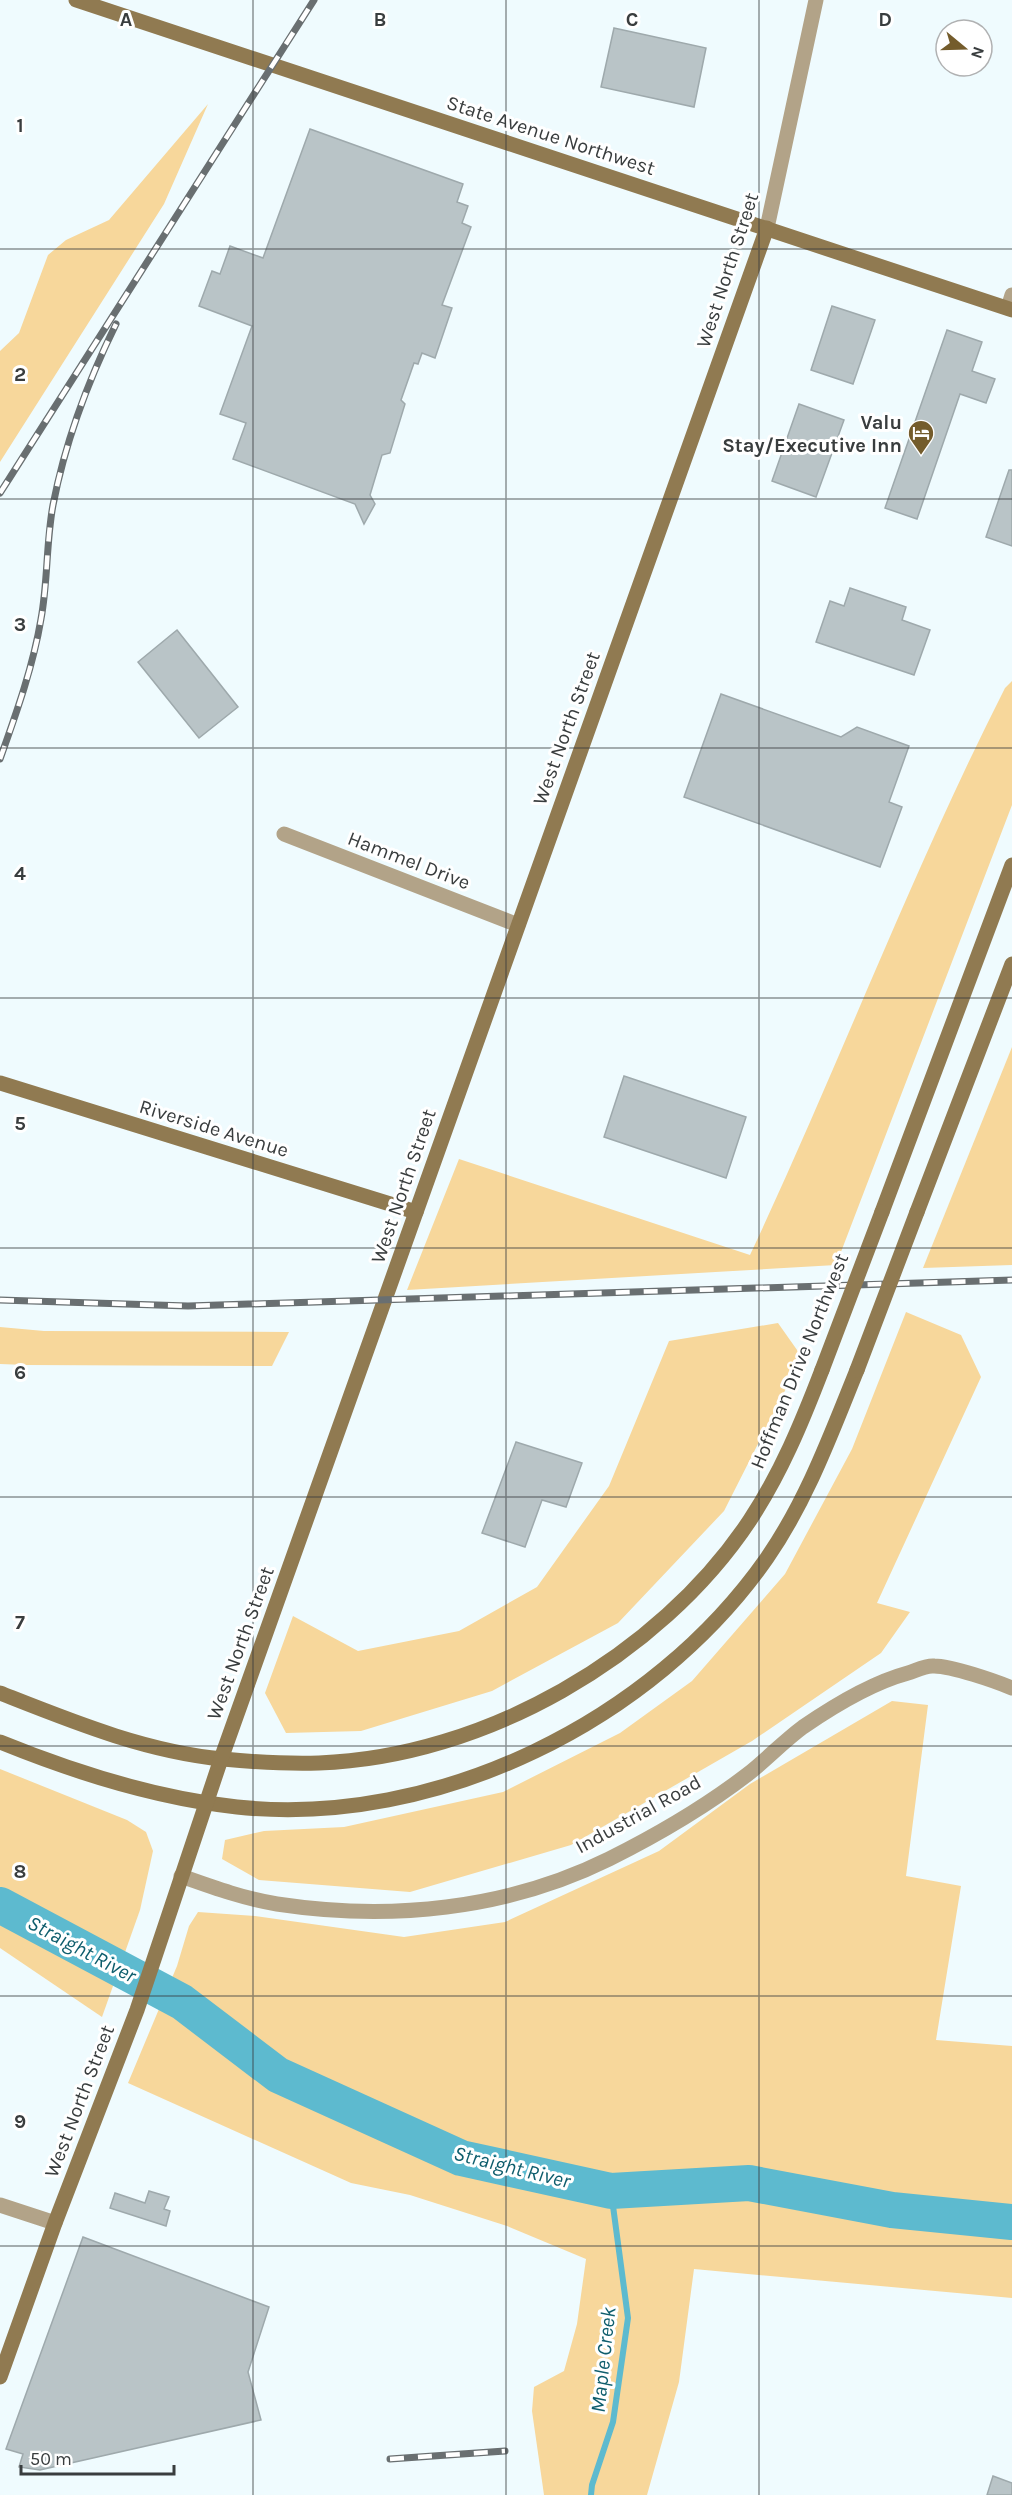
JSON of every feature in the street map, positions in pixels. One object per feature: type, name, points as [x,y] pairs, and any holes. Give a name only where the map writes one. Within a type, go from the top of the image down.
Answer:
[{"type":"street","name":"State Avenue Northwest","points":[[76,0],[767,228],[1011,304]]},
{"type":"street","name":"West North Street","points":[[0,2377],[55,2223],[120,2049],[137,2010],[221,1759],[767,228],[816,0]]},
{"type":"street","name":"Hammel Drive","points":[[284,834],[518,925]]},
{"type":"street","name":"Hoffman Drive Northwest","points":[[0,1693],[93,1728],[172,1750],[221,1759],[320,1763],[374,1757],[428,1745],[519,1713],[563,1691],[645,1635],[682,1602],[719,1561],[749,1521],[787,1456],[822,1370],[1012,865]]},
{"type":"street","points":[[0,1742],[99,1778],[206,1803],[239,1807],[315,1808],[356,1804],[435,1789],[516,1761],[574,1732],[625,1699],[675,1660],[706,1630],[766,1559],[814,1475],[857,1370],[1012,964]]},
{"type":"street","name":"Riverside Avenue","points":[[0,1083],[416,1212]]},
{"type":"street","name":"Industrial Road","points":[[182,1876],[275,1904],[329,1910],[374,1914],[415,1912],[467,1904],[514,1893],[607,1860],[698,1808],[748,1774],[802,1727],[856,1694],[899,1675],[933,1665],[1012,1688]]},
{"type":"street","points":[[0,2205],[55,2223]]},
{"type":"shaded area","points":[[208,104],[164,204],[0,462],[0,351],[19,333],[48,255],[66,240],[109,220]]},
{"type":"shaded area","points":[[1012,681],[1012,805],[836,1265],[407,1290],[459,1159],[750,1255],[938,828],[1005,688]]},
{"type":"shaded area","points":[[1012,1047],[1012,1265],[923,1268]]},
{"type":"shaded area","points":[[906,1312],[961,1335],[981,1377],[877,1603],[910,1612],[881,1653],[752,1741],[571,1845],[410,1892],[259,1880],[222,1859],[225,1840],[264,1831],[344,1827],[503,1792],[620,1733],[692,1681],[785,1574],[852,1449]]},
{"type":"shaded area","points":[[778,1323],[802,1357],[724,1511],[618,1623],[492,1691],[361,1731],[286,1733],[265,1693],[293,1616],[358,1651],[459,1631],[537,1587],[609,1486],[669,1341]]},
{"type":"shaded area","points":[[0,1327],[44,1331],[289,1332],[272,1366],[26,1365],[0,1364]]},
{"type":"shaded area","points":[[892,1701],[928,1705],[906,1876],[961,1886],[936,2040],[1012,2046],[1012,2298],[694,2269],[679,2382],[647,2495],[544,2495],[532,2411],[534,2387],[564,2371],[577,2324],[586,2259],[507,2226],[410,2195],[351,2183],[128,2083],[177,1966],[189,1926],[198,1912],[255,1916],[404,1937],[505,1922],[659,1851],[750,1784]]},
{"type":"shaded area","points":[[0,1769],[127,1820],[146,1832],[153,1851],[140,1910],[102,2017],[0,1948]]},
{"type":"building","points":[[614,28],[706,48],[694,107],[601,87]]},
{"type":"building","points":[[310,129],[463,184],[457,202],[468,206],[462,223],[471,227],[442,305],[452,308],[435,358],[422,353],[418,364],[414,363],[401,400],[405,404],[390,453],[382,455],[370,495],[375,504],[364,524],[355,504],[233,459],[246,423],[220,414],[252,326],[199,306],[212,271],[220,274],[230,246],[263,258]]},
{"type":"building","points":[[832,306],[875,320],[853,384],[811,370]]},
{"type":"building","name":"Valu Stay/Executive Inn","points":[[947,330],[982,342],[972,371],[995,379],[986,403],[960,394],[917,519],[885,508]]},
{"type":"building","points":[[799,404],[844,420],[816,497],[772,481]]},
{"type":"building","points":[[1009,470],[1012,470],[1012,546],[986,537]]},
{"type":"building","points":[[850,588],[906,607],[902,620],[930,630],[914,675],[816,642],[830,601],[844,606]]},
{"type":"building","points":[[177,630],[238,707],[199,738],[138,662]]},
{"type":"building","points":[[721,694],[841,737],[857,727],[909,746],[889,802],[902,807],[880,867],[684,797]]},
{"type":"building","points":[[624,1076],[746,1117],[726,1178],[604,1137]]},
{"type":"building","points":[[516,1442],[582,1463],[566,1507],[542,1500],[525,1547],[482,1533]]},
{"type":"building","points":[[149,2191],[169,2197],[164,2209],[170,2211],[166,2226],[110,2208],[115,2193],[145,2203]]},
{"type":"building","points":[[83,2237],[269,2307],[248,2372],[261,2420],[40,2470],[19,2467],[23,2454],[6,2449]]},
{"type":"building","points":[[993,2476],[1012,2483],[1012,2495],[987,2495]]},
{"type":"waterway","name":"Straight River","points":[[0,1905],[182,2002],[278,2075],[461,2158],[611,2191],[749,2183],[892,2210],[1012,2222]]},
{"type":"waterway","name":"Maple Creek","points":[[591,2495],[592,2485],[613,2422],[628,2318],[611,2191]]},
{"type":"railway","points":[[0,493],[314,0]]},
{"type":"railway","points":[[0,759],[24,690],[38,637],[53,505],[64,459],[87,390],[116,324]]},
{"type":"railway","points":[[0,1300],[188,1306],[1012,1280]]},
{"type":"railway","points":[[390,2459],[505,2451]]},
{"type":"place","name":"Valu Stay/Executive Inn","points":[[921,456]]}]
